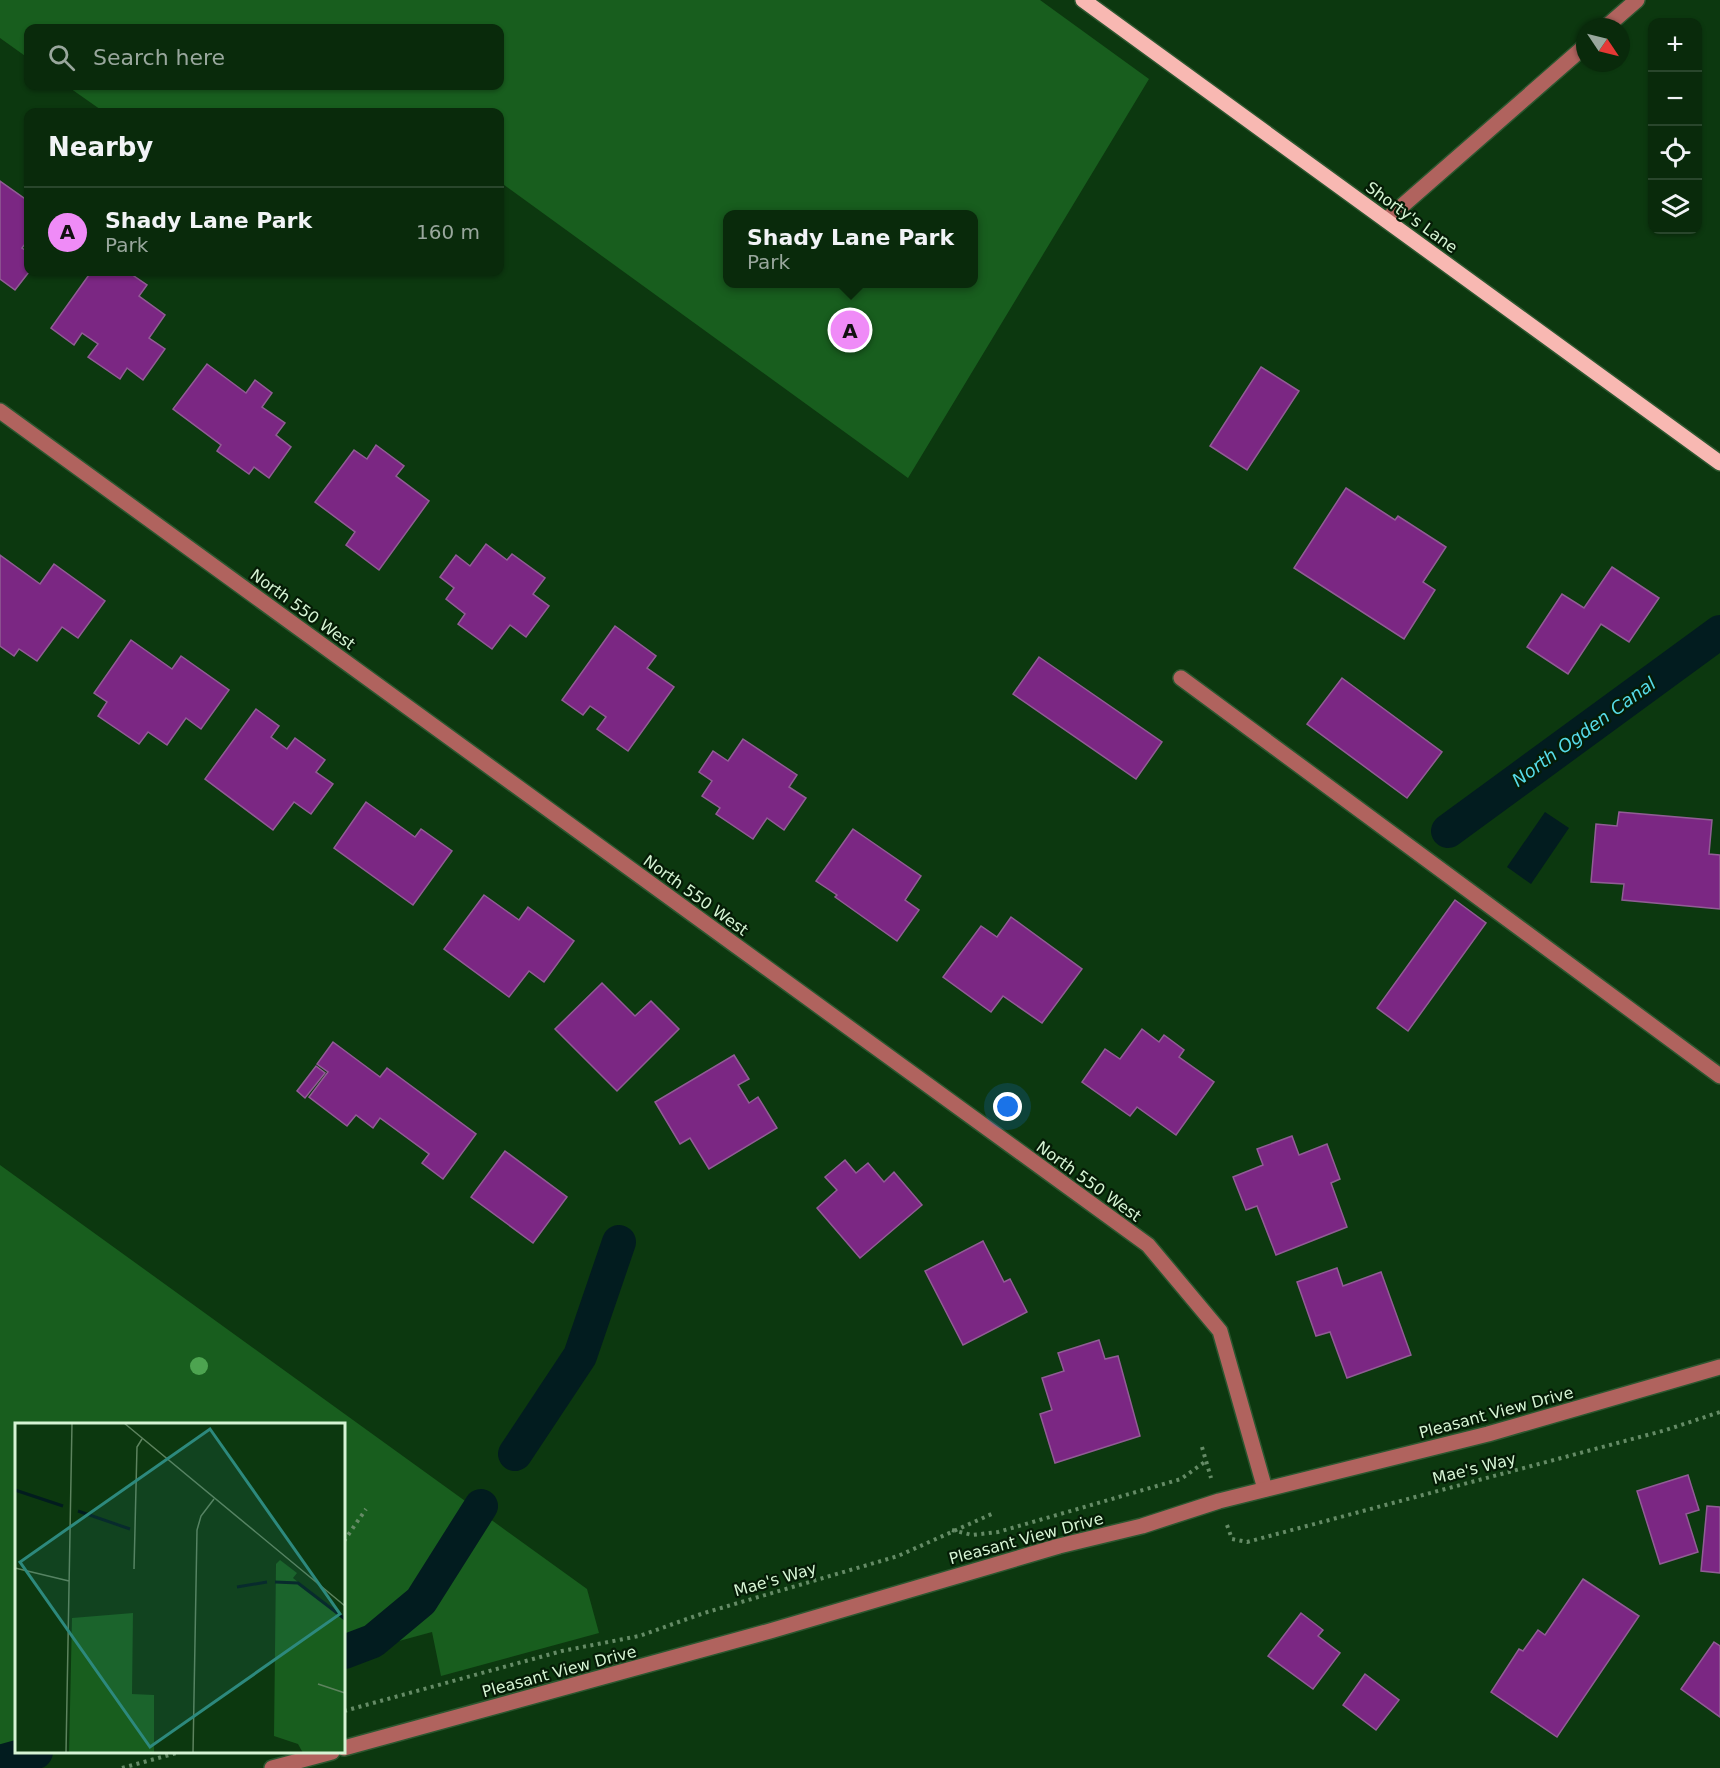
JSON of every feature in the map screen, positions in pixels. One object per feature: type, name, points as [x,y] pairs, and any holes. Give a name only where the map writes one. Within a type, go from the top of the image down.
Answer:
[{"type":"main road","name":"Shorty's Lane","points":[[1083,0],[1720,463]]},
{"type":"street","points":[[1616,18],[1637,0]]},
{"type":"street","points":[[1386,220],[1576,53]]},
{"type":"street","name":"North 550 West","points":[[0,411],[1148,1245],[1220,1331],[1265,1489]]},
{"type":"street","points":[[1181,678],[1720,1076]]},
{"type":"street","name":"Pleasant View Drive","points":[[345,1748],[770,1631],[1048,1549],[1142,1526],[1265,1489],[1488,1434],[1720,1367]]},
{"type":"street","points":[[272,1768],[328,1753]]},
{"type":"path","name":"Mae's Way","points":[[1232,1539],[1247,1542],[1655,1432],[1720,1412]]},
{"type":"path","points":[[952,1530],[972,1535],[998,1532],[1181,1479],[1206,1461]]},
{"type":"path","points":[[345,1540],[366,1509]]},
{"type":"path","name":"Mae's Way","points":[[345,1711],[562,1651],[639,1636],[714,1609],[898,1556],[994,1513]]},
{"type":"path","points":[[122,1768],[176,1753]]},
{"type":"green space","points":[[0,0],[1040,0],[1149,79],[908,478],[504,185],[504,108],[98,108],[73,90],[504,90],[504,24],[24,24],[24,55],[0,38]]},
{"type":"green space","points":[[0,1165],[587,1589],[599,1633],[441,1676],[432,1632],[345,1656],[345,1423],[15,1423],[15,1746],[0,1751]]},
{"type":"water","points":[[1545,812],[1569,828],[1531,884],[1507,867]]},
{"type":"building","points":[[0,181],[24,198],[24,245],[22,248],[24,249],[24,276],[26,276],[15,290],[0,279]]},
{"type":"building","points":[[88,276],[134,276],[147,285],[139,296],[165,315],[149,338],[165,349],[143,380],[127,368],[120,379],[88,357],[98,344],[82,333],[74,345],[51,328]]},
{"type":"building","points":[[207,364],[246,393],[255,380],[272,393],[262,407],[285,423],[276,435],[291,447],[269,478],[254,467],[249,474],[217,451],[221,445],[173,409]]},
{"type":"building","points":[[1261,367],[1299,391],[1247,470],[1210,446]]},
{"type":"building","points":[[376,445],[404,466],[396,476],[429,501],[379,570],[346,545],[355,532],[315,502],[354,450],[367,459]]},
{"type":"building","points":[[1346,488],[1395,520],[1398,516],[1446,547],[1423,582],[1435,590],[1404,639],[1294,568]]},
{"type":"building","points":[[486,544],[507,560],[512,554],[545,578],[533,594],[549,606],[526,637],[510,625],[492,649],[458,624],[465,614],[446,599],[454,588],[440,577],[456,555],[470,566]]},
{"type":"building","points":[[0,555],[40,584],[54,564],[105,601],[78,638],[62,627],[37,661],[19,649],[14,656],[0,646]]},
{"type":"building","points":[[1612,567],[1659,598],[1629,642],[1601,624],[1568,674],[1527,647],[1562,594],[1584,608]]},
{"type":"building","points":[[615,626],[656,656],[647,668],[674,687],[628,751],[597,729],[606,717],[590,706],[583,715],[562,700]]},
{"type":"building","points":[[131,640],[172,669],[181,656],[229,690],[201,729],[186,718],[167,745],[148,732],[139,744],[98,716],[107,702],[94,693]]},
{"type":"building","points":[[1039,657],[1162,742],[1136,779],[1013,694]]},
{"type":"building","points":[[1342,678],[1442,752],[1407,798],[1307,724]]},
{"type":"building","points":[[256,709],[279,726],[271,737],[287,749],[295,738],[325,760],[316,772],[333,784],[311,814],[294,802],[273,830],[205,779]]},
{"type":"building","points":[[743,739],[797,775],[789,787],[806,798],[784,830],[767,818],[753,839],[716,814],[720,808],[702,796],[712,781],[699,772],[713,751],[728,761]]},
{"type":"building","points":[[366,802],[415,837],[421,829],[452,851],[413,905],[334,848]]},
{"type":"building","points":[[1619,812],[1712,820],[1709,854],[1720,855],[1720,909],[1622,900],[1624,884],[1591,882],[1596,824],[1617,826]]},
{"type":"building","points":[[853,829],[921,876],[905,900],[919,910],[897,941],[816,881]]},
{"type":"building","points":[[484,895],[519,920],[528,907],[574,941],[544,982],[529,971],[509,997],[444,949]]},
{"type":"building","points":[[1455,900],[1486,923],[1408,1031],[1377,1008]]},
{"type":"building","points":[[1011,917],[1082,969],[1042,1023],[1003,996],[991,1012],[943,977],[981,926],[997,937]]},
{"type":"building","points":[[602,983],[635,1016],[651,1001],[679,1029],[617,1091],[555,1029]]},
{"type":"building","points":[[1142,1029],[1159,1042],[1164,1035],[1184,1050],[1179,1057],[1214,1082],[1176,1135],[1137,1107],[1130,1116],[1082,1082],[1105,1049],[1120,1059]]},
{"type":"building","points":[[333,1042],[380,1077],[387,1068],[476,1134],[443,1179],[422,1163],[429,1154],[380,1118],[373,1128],[356,1115],[347,1126],[309,1097],[328,1072],[317,1064]]},
{"type":"building","points":[[734,1055],[749,1079],[738,1085],[749,1103],[758,1097],[777,1128],[709,1169],[690,1138],[680,1144],[655,1102]]},
{"type":"building","points":[[316,1066],[325,1073],[305,1098],[297,1091]]},
{"type":"building","points":[[1292,1136],[1299,1155],[1327,1144],[1340,1179],[1331,1183],[1347,1227],[1276,1255],[1257,1206],[1246,1210],[1233,1177],[1263,1165],[1257,1149]]},
{"type":"building","points":[[505,1151],[567,1197],[533,1243],[471,1197]]},
{"type":"building","points":[[845,1160],[856,1173],[868,1163],[884,1182],[894,1172],[922,1205],[860,1258],[817,1208],[837,1190],[825,1177]]},
{"type":"building","points":[[983,1241],[1004,1282],[1010,1279],[1027,1312],[963,1345],[925,1271]]},
{"type":"building","points":[[1337,1268],[1343,1286],[1381,1272],[1411,1355],[1347,1378],[1330,1332],[1316,1336],[1297,1282]]},
{"type":"building","points":[[1099,1340],[1105,1359],[1118,1356],[1140,1436],[1055,1463],[1040,1414],[1052,1410],[1042,1378],[1064,1371],[1058,1353]]},
{"type":"building","points":[[1688,1475],[1699,1510],[1686,1514],[1698,1552],[1660,1564],[1637,1491]]},
{"type":"building","points":[[1707,1506],[1720,1507],[1720,1573],[1701,1571]]},
{"type":"building","points":[[1583,1579],[1639,1616],[1557,1737],[1491,1692],[1519,1649],[1523,1651],[1538,1630],[1545,1635]]},
{"type":"building","points":[[1301,1613],[1323,1630],[1318,1636],[1340,1653],[1313,1689],[1268,1656]]},
{"type":"building","points":[[1714,1642],[1720,1646],[1720,1717],[1681,1689]]},
{"type":"building","points":[[1365,1674],[1399,1700],[1376,1730],[1343,1705]]},
{"type":"waterway","name":"North Ogden Canal","points":[[1448,831],[1720,632]]},
{"type":"waterway","name":"North Ogden Canal","points":[[515,1454],[580,1356],[619,1242]]},
{"type":"waterway","name":"North Ogden Canal","points":[[345,1652],[373,1641],[421,1601],[481,1506]]},
{"type":"waterway","name":"North Ogden Canal","points":[[0,1762],[32,1753]]},
{"type":"place","name":"Shady Lane Park","points":[[850,330]]}]
